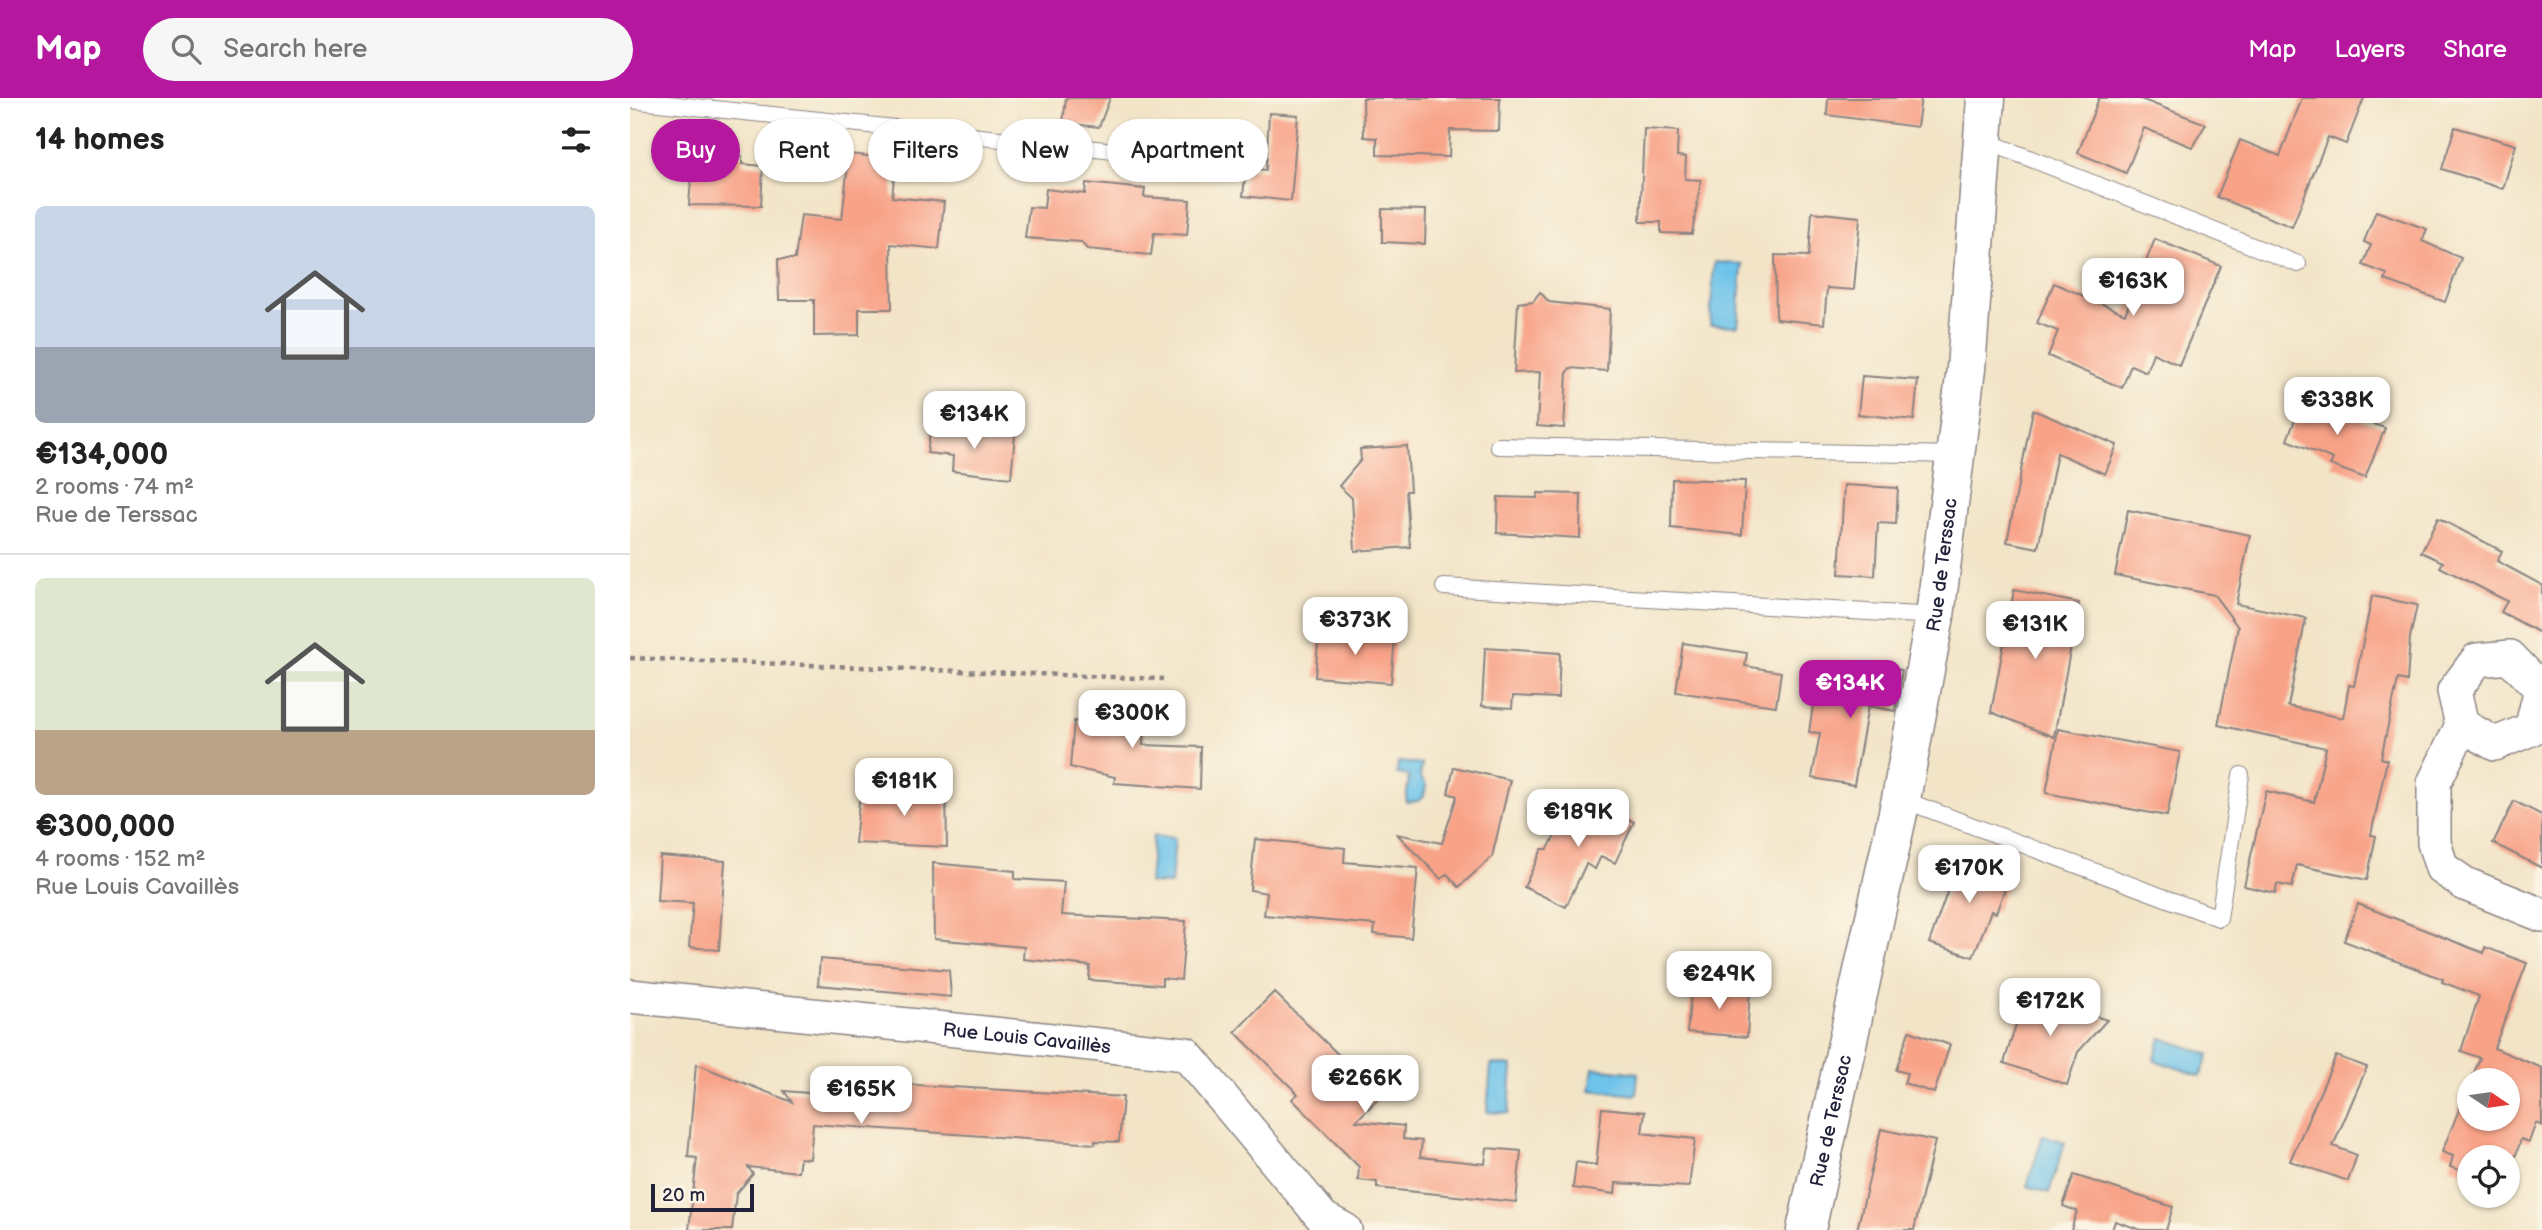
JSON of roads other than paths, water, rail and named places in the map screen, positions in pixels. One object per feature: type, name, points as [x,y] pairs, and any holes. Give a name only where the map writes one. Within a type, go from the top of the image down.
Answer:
[{"type":"street","name":"Rue de Terssac","points":[[1806,1230],[1901,799],[1935,616],[1957,455],[1986,98]]},
{"type":"street","points":[[2462,725],[2434,783],[2434,842],[2442,868],[2465,884],[2542,915]]},
{"type":"street","name":"Rue Louis Cavaillès","points":[[630,996],[1185,1054],[1323,1218],[1345,1230]]},
{"type":"lane","points":[[630,100],[1107,150]]},
{"type":"lane","points":[[1983,139],[2298,264]]},
{"type":"lane","points":[[1497,446],[1957,455]]},
{"type":"lane","points":[[1444,587],[1935,616]]},
{"type":"lane","points":[[1901,799],[2219,918],[2241,775]]},
{"type":"water","points":[[1714,262],[1742,264],[1738,326],[1710,325]]},
{"type":"water","points":[[1398,762],[1422,764],[1420,777],[1426,785],[1424,796],[1418,801],[1406,802],[1409,776],[1397,774]]},
{"type":"water","points":[[1153,836],[1175,838],[1171,884],[1149,883]]},
{"type":"water","points":[[2161,1038],[2209,1054],[2201,1076],[2154,1060]]},
{"type":"water","points":[[1491,1064],[1512,1066],[1509,1113],[1487,1112]]},
{"type":"water","points":[[1593,1068],[1638,1073],[1636,1095],[1590,1090]]},
{"type":"water","points":[[2043,1135],[2065,1142],[2049,1193],[2027,1186]]}]
